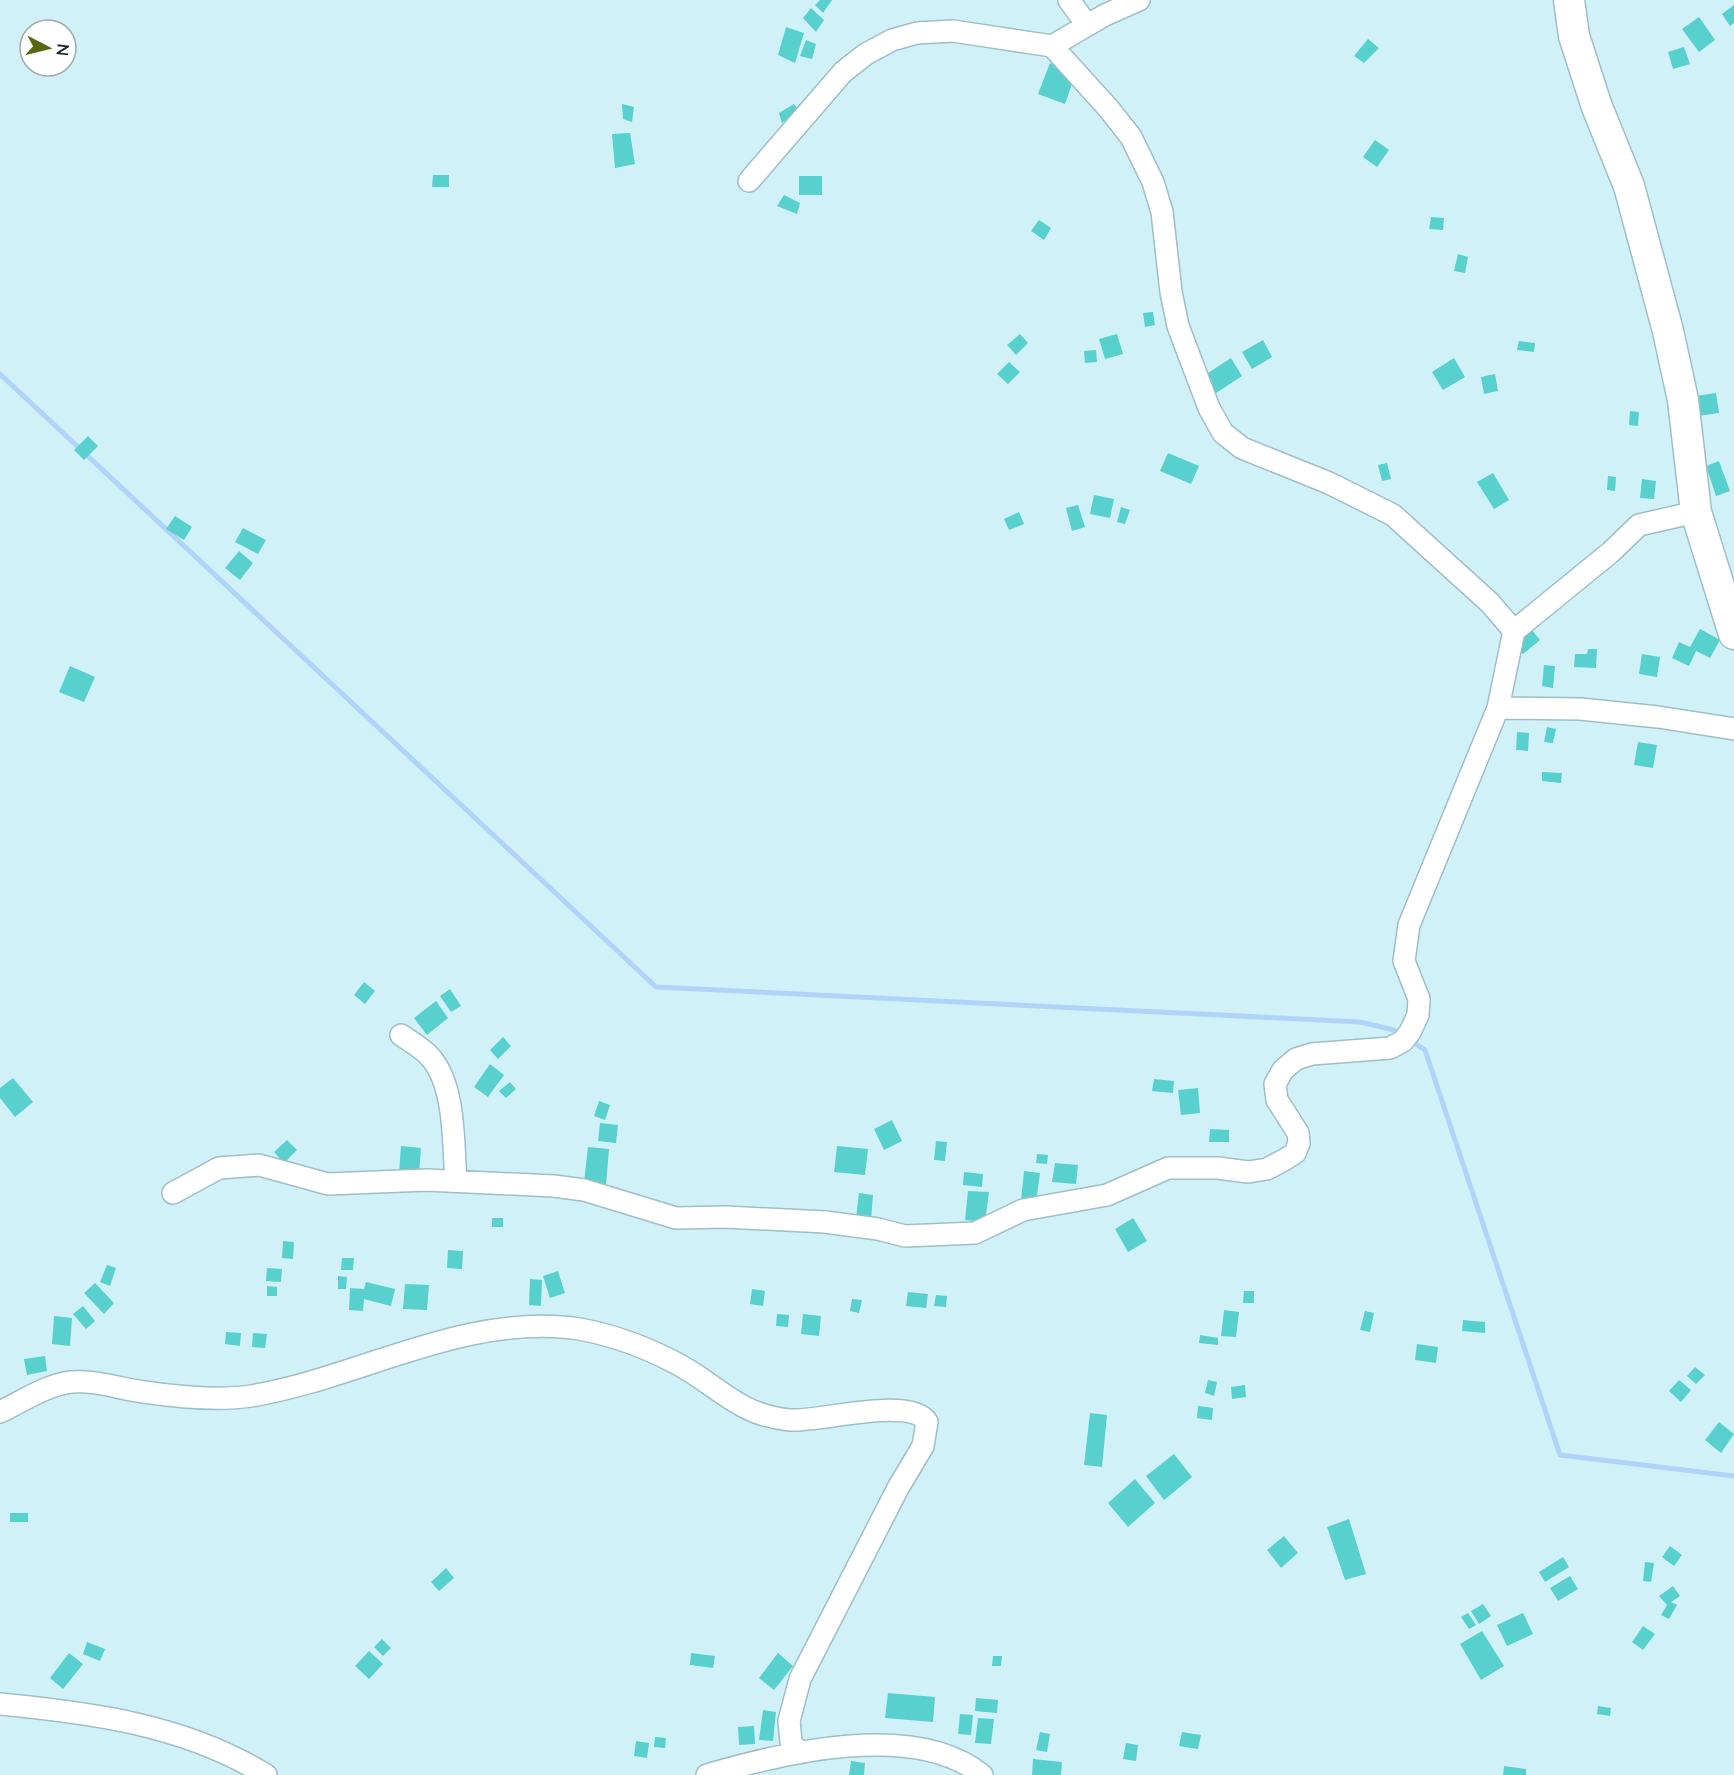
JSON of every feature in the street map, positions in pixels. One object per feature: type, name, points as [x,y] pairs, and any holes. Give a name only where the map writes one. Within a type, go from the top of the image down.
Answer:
[{"type":"street","points":[[1069,0],[1087,25]]},
{"type":"street","points":[[1052,46],[1087,25],[1139,0]]},
{"type":"street","points":[[1569,0],[1574,36],[1597,107],[1629,186],[1668,331],[1683,400],[1696,512],[1734,634]]},
{"type":"street","points":[[749,181],[843,72],[866,54],[892,40],[917,33],[953,31],[1052,46],[1131,137],[1153,182],[1162,212],[1171,292],[1178,326],[1205,398],[1223,433],[1242,448],[1329,483],[1393,515],[1490,603],[1514,631]]},
{"type":"street","points":[[173,1193],[219,1168],[258,1164],[328,1184],[350,1185],[387,1180],[456,1181],[584,1190],[676,1218],[726,1217],[825,1222],[878,1229],[905,1236],[975,1233],[1023,1210],[1107,1194],[1168,1168],[1218,1168],[1248,1172],[1267,1169],[1295,1153],[1299,1143],[1298,1133],[1278,1100],[1275,1084],[1283,1070],[1296,1059],[1312,1054],[1390,1048],[1407,1037],[1418,1015],[1419,999],[1404,961],[1409,925],[1498,708],[1514,631],[1611,552],[1639,525],[1696,512]]},
{"type":"street","points":[[1498,708],[1580,710],[1658,717],[1734,729]]},
{"type":"street","points":[[401,1035],[431,1058],[439,1072],[452,1123],[456,1181]]},
{"type":"street","points":[[0,1412],[49,1387],[71,1382],[94,1382],[143,1392],[198,1397],[249,1396],[310,1383],[448,1339],[499,1328],[528,1325],[574,1329],[615,1337],[671,1360],[714,1387],[739,1407],[765,1416],[791,1420],[819,1420],[888,1411],[917,1414],[927,1422],[923,1446],[898,1488],[800,1679],[789,1721],[791,1742],[799,1754]]},
{"type":"street","points":[[0,1704],[143,1724],[204,1742],[266,1775]]},
{"type":"street","points":[[707,1775],[749,1763],[825,1749],[898,1746],[937,1752],[982,1775]]},
{"type":"building","points":[[820,0],[832,0],[823,13],[815,5]]},
{"type":"building","points":[[1734,5],[1734,23],[1730,26],[1722,14]]},
{"type":"building","points":[[811,8],[824,20],[816,32],[803,18]]},
{"type":"building","points":[[1699,17],[1715,40],[1699,52],[1682,29]]},
{"type":"building","points":[[786,27],[804,33],[795,63],[778,55]]},
{"type":"building","points":[[1368,39],[1379,48],[1364,63],[1354,56]]},
{"type":"building","points":[[806,40],[816,44],[812,59],[800,56]]},
{"type":"building","points":[[1684,47],[1690,64],[1673,69],[1668,52]]},
{"type":"building","points":[[1050,63],[1075,75],[1065,104],[1038,94]]},
{"type":"building","points":[[622,104],[634,107],[632,122],[623,119]]},
{"type":"building","points":[[794,104],[799,111],[782,123],[779,113]]},
{"type":"building","points":[[630,133],[635,164],[615,168],[612,134]]},
{"type":"building","points":[[1375,140],[1389,150],[1377,167],[1363,157]]},
{"type":"building","points":[[433,175],[449,175],[449,187],[432,187]]},
{"type":"building","points":[[799,176],[822,176],[822,195],[799,195]]},
{"type":"building","points":[[784,195],[800,203],[797,214],[777,206]]},
{"type":"building","points":[[1431,217],[1444,218],[1443,230],[1429,229]]},
{"type":"building","points":[[1039,220],[1051,228],[1044,240],[1031,231]]},
{"type":"building","points":[[1458,254],[1468,257],[1465,273],[1454,271]]},
{"type":"building","points":[[1153,312],[1155,325],[1145,327],[1143,313]]},
{"type":"building","points":[[1020,334],[1028,343],[1016,355],[1007,345]]},
{"type":"building","points":[[1117,334],[1123,354],[1105,359],[1099,339]]},
{"type":"building","points":[[1263,340],[1272,357],[1252,369],[1242,352]]},
{"type":"building","points":[[1519,341],[1535,343],[1534,352],[1517,350]]},
{"type":"building","points":[[1096,350],[1097,362],[1085,363],[1084,351]]},
{"type":"building","points":[[1231,358],[1242,376],[1213,395],[1202,377]]},
{"type":"building","points":[[1454,358],[1465,377],[1443,390],[1432,372]]},
{"type":"building","points":[[1009,362],[1020,372],[1008,384],[997,374]]},
{"type":"building","points":[[1495,374],[1498,391],[1484,394],[1481,377]]},
{"type":"building","points":[[1716,393],[1719,413],[1698,416],[1695,396]]},
{"type":"building","points":[[1630,411],[1639,412],[1638,426],[1629,425]]},
{"type":"building","points":[[88,436],[98,446],[84,460],[74,450]]},
{"type":"building","points":[[1168,453],[1199,466],[1191,484],[1160,471]]},
{"type":"building","points":[[1719,461],[1730,491],[1716,496],[1706,466]]},
{"type":"building","points":[[1387,463],[1391,479],[1382,481],[1378,465]]},
{"type":"building","points":[[1493,473],[1509,500],[1494,509],[1477,482]]},
{"type":"building","points":[[1608,476],[1616,477],[1615,491],[1607,490]]},
{"type":"building","points":[[1642,479],[1656,481],[1654,499],[1640,498]]},
{"type":"building","points":[[1094,495],[1114,499],[1110,518],[1090,514]]},
{"type":"building","points":[[1078,505],[1085,527],[1072,531],[1066,508]]},
{"type":"building","points":[[1121,507],[1130,510],[1125,524],[1117,522]]},
{"type":"building","points":[[1019,512],[1024,524],[1009,530],[1004,519]]},
{"type":"building","points":[[175,516],[192,527],[184,540],[166,529]]},
{"type":"building","points":[[243,528],[266,540],[258,554],[235,542]]},
{"type":"building","points":[[239,551],[253,563],[240,580],[225,568]]},
{"type":"building","points":[[1531,629],[1540,640],[1523,654],[1514,644]]},
{"type":"building","points":[[1700,629],[1720,640],[1710,658],[1696,651],[1689,666],[1672,658],[1679,642],[1690,647]]},
{"type":"building","points":[[1588,649],[1597,649],[1596,668],[1574,667],[1575,654],[1587,654]]},
{"type":"building","points":[[1642,654],[1660,657],[1657,677],[1639,674]]},
{"type":"building","points":[[1544,665],[1555,666],[1553,688],[1542,686]]},
{"type":"building","points":[[70,666],[95,677],[84,702],[59,692]]},
{"type":"building","points":[[1547,727],[1556,729],[1553,743],[1544,742]]},
{"type":"building","points":[[1517,732],[1529,733],[1528,751],[1516,750]]},
{"type":"building","points":[[1638,742],[1657,745],[1653,768],[1634,765]]},
{"type":"building","points":[[1542,772],[1562,773],[1561,783],[1542,781]]},
{"type":"building","points":[[364,982],[375,991],[365,1004],[354,995]]},
{"type":"building","points":[[450,989],[461,1006],[451,1012],[440,996]]},
{"type":"building","points":[[436,1001],[448,1018],[427,1035],[414,1018]]},
{"type":"building","points":[[503,1037],[511,1046],[498,1059],[490,1050]]},
{"type":"building","points":[[490,1064],[504,1075],[488,1097],[474,1087]]},
{"type":"building","points":[[13,1078],[33,1102],[15,1117],[0,1098],[0,1088]]},
{"type":"building","points":[[1154,1079],[1174,1081],[1173,1093],[1152,1091]]},
{"type":"building","points":[[510,1082],[516,1089],[506,1098],[499,1091]]},
{"type":"building","points":[[1198,1088],[1200,1113],[1181,1115],[1178,1090]]},
{"type":"building","points":[[599,1101],[610,1105],[605,1120],[594,1116]]},
{"type":"building","points":[[892,1120],[902,1141],[884,1150],[874,1129]]},
{"type":"building","points":[[600,1123],[618,1125],[616,1143],[598,1141]]},
{"type":"building","points":[[1210,1129],[1229,1130],[1229,1142],[1209,1142]]},
{"type":"building","points":[[287,1140],[297,1150],[284,1163],[274,1152]]},
{"type":"building","points":[[936,1141],[947,1142],[945,1161],[934,1160]]},
{"type":"building","points":[[401,1146],[421,1148],[419,1174],[399,1173]]},
{"type":"building","points":[[837,1146],[868,1149],[865,1175],[834,1172]]},
{"type":"building","points":[[588,1147],[609,1149],[606,1185],[584,1182]]},
{"type":"building","points":[[1037,1154],[1048,1155],[1047,1164],[1036,1163]]},
{"type":"building","points":[[1055,1163],[1078,1165],[1076,1184],[1052,1182]]},
{"type":"building","points":[[1024,1171],[1040,1173],[1036,1203],[1021,1201]]},
{"type":"building","points":[[964,1172],[983,1174],[982,1187],[963,1185]]},
{"type":"building","points":[[968,1191],[989,1192],[985,1222],[965,1220]]},
{"type":"building","points":[[859,1193],[873,1195],[871,1220],[856,1218]]},
{"type":"building","points":[[492,1218],[503,1218],[503,1227],[492,1227]]},
{"type":"building","points":[[1133,1218],[1147,1241],[1128,1252],[1115,1229]]},
{"type":"building","points":[[283,1241],[294,1242],[293,1259],[282,1258]]},
{"type":"building","points":[[448,1250],[463,1251],[462,1269],[447,1268]]},
{"type":"building","points":[[342,1258],[354,1258],[353,1270],[341,1270]]},
{"type":"building","points":[[107,1265],[116,1268],[110,1286],[100,1282]]},
{"type":"building","points":[[267,1268],[282,1269],[281,1282],[266,1281]]},
{"type":"building","points":[[558,1271],[565,1293],[550,1298],[543,1276]]},
{"type":"building","points":[[338,1276],[347,1277],[346,1289],[338,1289]]},
{"type":"building","points":[[530,1279],[542,1280],[541,1306],[529,1305]]},
{"type":"building","points":[[366,1282],[395,1289],[391,1306],[364,1299],[363,1311],[349,1310],[350,1288],[364,1289]]},
{"type":"building","points":[[95,1283],[114,1303],[104,1314],[84,1293]]},
{"type":"building","points":[[405,1284],[429,1285],[427,1310],[403,1309]]},
{"type":"building","points":[[267,1286],[277,1287],[277,1296],[267,1296]]},
{"type":"building","points":[[752,1289],[765,1291],[763,1306],[750,1304]]},
{"type":"building","points":[[1244,1291],[1254,1291],[1254,1303],[1243,1303]]},
{"type":"building","points":[[908,1292],[928,1294],[926,1308],[906,1306]]},
{"type":"building","points":[[936,1295],[947,1296],[946,1307],[934,1306]]},
{"type":"building","points":[[852,1299],[862,1300],[859,1313],[850,1311]]},
{"type":"building","points":[[83,1306],[95,1321],[86,1329],[73,1314]]},
{"type":"building","points":[[1224,1310],[1239,1312],[1236,1337],[1221,1336]]},
{"type":"building","points":[[1365,1311],[1374,1313],[1370,1332],[1360,1330]]},
{"type":"building","points":[[777,1314],[789,1315],[788,1327],[776,1326]]},
{"type":"building","points":[[803,1314],[821,1316],[819,1336],[801,1334]]},
{"type":"building","points":[[54,1316],[72,1318],[70,1346],[52,1344]]},
{"type":"building","points":[[1463,1320],[1485,1322],[1485,1333],[1462,1331]]},
{"type":"building","points":[[226,1332],[241,1333],[240,1346],[225,1344]]},
{"type":"building","points":[[253,1333],[267,1334],[265,1348],[252,1347]]},
{"type":"building","points":[[1200,1335],[1218,1338],[1218,1345],[1199,1343]]},
{"type":"building","points":[[1417,1344],[1438,1347],[1436,1363],[1415,1360]]},
{"type":"building","points":[[45,1356],[47,1371],[27,1375],[24,1359]]},
{"type":"building","points":[[1695,1367],[1705,1375],[1696,1384],[1687,1376]]},
{"type":"building","points":[[1208,1380],[1217,1382],[1214,1396],[1205,1393]]},
{"type":"building","points":[[1679,1380],[1691,1390],[1681,1402],[1669,1391]]},
{"type":"building","points":[[1245,1385],[1246,1397],[1232,1399],[1231,1387]]},
{"type":"building","points":[[1198,1406],[1213,1408],[1212,1420],[1197,1418]]},
{"type":"building","points":[[1090,1413],[1107,1415],[1102,1467],[1084,1465]]},
{"type":"building","points":[[1719,1422],[1734,1434],[1721,1453],[1705,1440]]},
{"type":"building","points":[[1174,1454],[1192,1477],[1164,1500],[1146,1476]]},
{"type":"building","points":[[1135,1479],[1155,1503],[1128,1527],[1108,1503]]},
{"type":"building","points":[[10,1513],[28,1513],[28,1522],[10,1522]]},
{"type":"building","points":[[1349,1519],[1366,1574],[1345,1580],[1327,1527]]},
{"type":"building","points":[[1284,1536],[1298,1553],[1281,1568],[1267,1550]]},
{"type":"building","points":[[1670,1546],[1682,1555],[1674,1566],[1662,1557]]},
{"type":"building","points":[[1563,1557],[1569,1567],[1545,1582],[1539,1572]]},
{"type":"building","points":[[1645,1562],[1654,1563],[1651,1582],[1643,1581]]},
{"type":"building","points":[[446,1568],[454,1578],[439,1591],[431,1582]]},
{"type":"building","points":[[1570,1576],[1578,1589],[1558,1601],[1550,1588]]},
{"type":"building","points":[[1673,1586],[1680,1596],[1671,1602],[1677,1605],[1669,1619],[1661,1615],[1667,1605],[1659,1596]]},
{"type":"building","points":[[1483,1604],[1491,1616],[1479,1624],[1471,1611]]},
{"type":"building","points":[[1468,1613],[1476,1625],[1469,1629],[1461,1617]]},
{"type":"building","points":[[1523,1613],[1533,1634],[1507,1646],[1497,1625]]},
{"type":"building","points":[[1643,1626],[1655,1634],[1643,1650],[1632,1642]]},
{"type":"building","points":[[1482,1631],[1504,1666],[1481,1680],[1460,1644]]},
{"type":"building","points":[[382,1639],[391,1648],[383,1656],[374,1647]]},
{"type":"building","points":[[87,1642],[105,1649],[100,1661],[83,1654]]},
{"type":"building","points":[[369,1651],[383,1664],[369,1679],[355,1666]]},
{"type":"building","points":[[69,1653],[83,1664],[63,1689],[50,1678]]},
{"type":"building","points":[[691,1653],[715,1656],[713,1668],[690,1665]]},
{"type":"building","points":[[778,1653],[793,1666],[774,1690],[759,1678]]},
{"type":"building","points":[[993,1656],[1002,1656],[1001,1666],[992,1666]]},
{"type":"building","points":[[888,1693],[935,1697],[933,1722],[885,1718]]},
{"type":"building","points":[[976,1698],[998,1700],[997,1713],[975,1711]]},
{"type":"building","points":[[1598,1706],[1611,1708],[1610,1716],[1597,1714]]},
{"type":"building","points":[[763,1710],[776,1712],[773,1741],[759,1740]]},
{"type":"building","points":[[960,1714],[973,1715],[971,1735],[958,1734]]},
{"type":"building","points":[[978,1718],[994,1719],[991,1744],[975,1743]]},
{"type":"building","points":[[754,1726],[755,1744],[739,1745],[738,1727]]},
{"type":"building","points":[[1040,1732],[1050,1734],[1047,1752],[1036,1750]]},
{"type":"building","points":[[1182,1732],[1201,1735],[1198,1749],[1179,1746]]},
{"type":"building","points":[[655,1737],[666,1738],[665,1748],[654,1747]]},
{"type":"building","points":[[636,1741],[649,1743],[647,1758],[634,1756]]},
{"type":"building","points":[[1126,1743],[1138,1745],[1136,1761],[1123,1759]]},
{"type":"building","points":[[1033,1759],[1062,1762],[1061,1775],[1032,1775]]},
{"type":"building","points":[[851,1761],[865,1763],[864,1775],[849,1775]]},
{"type":"building","points":[[1504,1766],[1526,1769],[1526,1775],[1503,1775]]},
{"type":"waterway","points":[[0,374],[656,987],[1360,1022],[1394,1030],[1402,1035]]},
{"type":"waterway","points":[[1410,1040],[1425,1050],[1560,1455],[1734,1476]]}]
